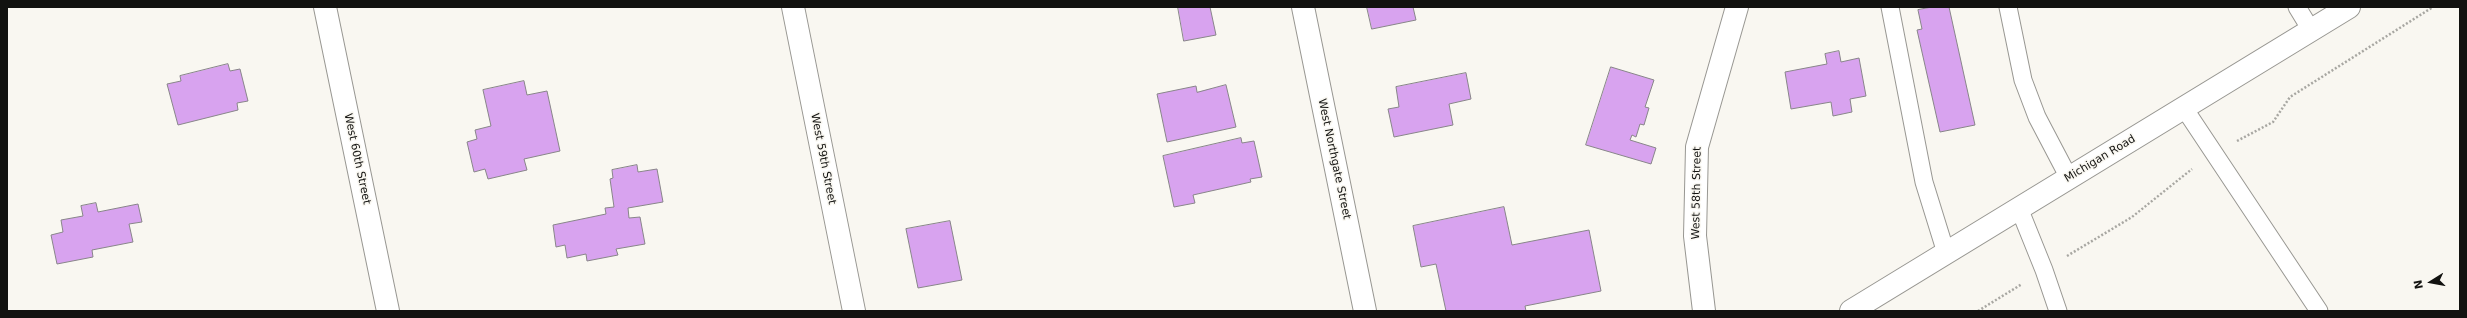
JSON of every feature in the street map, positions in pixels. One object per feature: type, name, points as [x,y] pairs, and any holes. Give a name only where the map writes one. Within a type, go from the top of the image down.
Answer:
[{"type":"street","name":"West 60th Street","points":[[325,7],[388,311]]},
{"type":"street","name":"West 59th Street","points":[[793,7],[854,311]]},
{"type":"street","name":"West Northgate Street","points":[[1303,7],[1365,311]]},
{"type":"street","name":"West 58th Street","points":[[1704,311],[1695,236],[1697,147],[1737,7]]},
{"type":"street","name":"Michigan Road","points":[[1851,311],[2349,7]]},
{"type":"lane","points":[[1890,7],[1924,182],[1946,253]]},
{"type":"lane","points":[[2008,7],[2024,80],[2037,117],[2069,178]]},
{"type":"lane","points":[[2297,7],[2311,30]]},
{"type":"lane","points":[[2184,108],[2319,311]]},
{"type":"lane","points":[[2019,208],[2044,270],[2058,311]]},
{"type":"building","points":[[1178,7],[1210,7],[1216,35],[1184,41]]},
{"type":"building","points":[[1367,7],[1413,7],[1416,20],[1372,29]]},
{"type":"building","points":[[1932,7],[1949,7],[1975,125],[1940,132],[1917,30],[1922,29],[1918,10]]},
{"type":"building","points":[[1839,51],[1841,62],[1859,58],[1866,96],[1850,99],[1852,112],[1833,116],[1831,102],[1791,109],[1785,72],[1827,64],[1825,54]]},
{"type":"building","points":[[228,64],[230,71],[240,69],[248,101],[237,103],[238,110],[178,125],[167,84],[181,81],[180,76]]},
{"type":"building","points":[[1611,67],[1654,80],[1645,107],[1649,108],[1644,125],[1640,124],[1636,137],[1632,135],[1630,140],[1656,148],[1651,164],[1586,145]]},
{"type":"building","points":[[1466,73],[1471,99],[1449,104],[1453,125],[1394,137],[1388,109],[1399,107],[1396,87]]},
{"type":"building","points":[[524,81],[527,95],[547,91],[560,151],[524,159],[527,170],[488,179],[485,169],[474,172],[467,142],[477,139],[475,130],[491,126],[483,90]]},
{"type":"building","points":[[1226,85],[1236,127],[1167,142],[1157,94],[1196,86],[1197,92]]},
{"type":"building","points":[[1241,138],[1242,143],[1254,141],[1262,177],[1250,179],[1251,182],[1193,195],[1195,203],[1174,207],[1163,156]]},
{"type":"building","points":[[637,165],[638,172],[657,169],[663,202],[628,208],[629,218],[640,217],[645,244],[616,249],[618,255],[587,261],[586,254],[567,258],[565,245],[556,247],[553,225],[606,214],[605,208],[614,207],[610,179],[613,178],[612,170]]},
{"type":"building","points":[[96,203],[98,212],[138,204],[142,222],[129,224],[133,242],[92,250],[93,257],[57,264],[51,235],[63,232],[61,220],[83,216],[81,206]]},
{"type":"building","points":[[1504,207],[1512,245],[1589,230],[1601,291],[1525,306],[1526,311],[1446,311],[1436,264],[1421,267],[1413,226]]},
{"type":"building","points":[[950,221],[962,280],[918,288],[906,229]]}]
